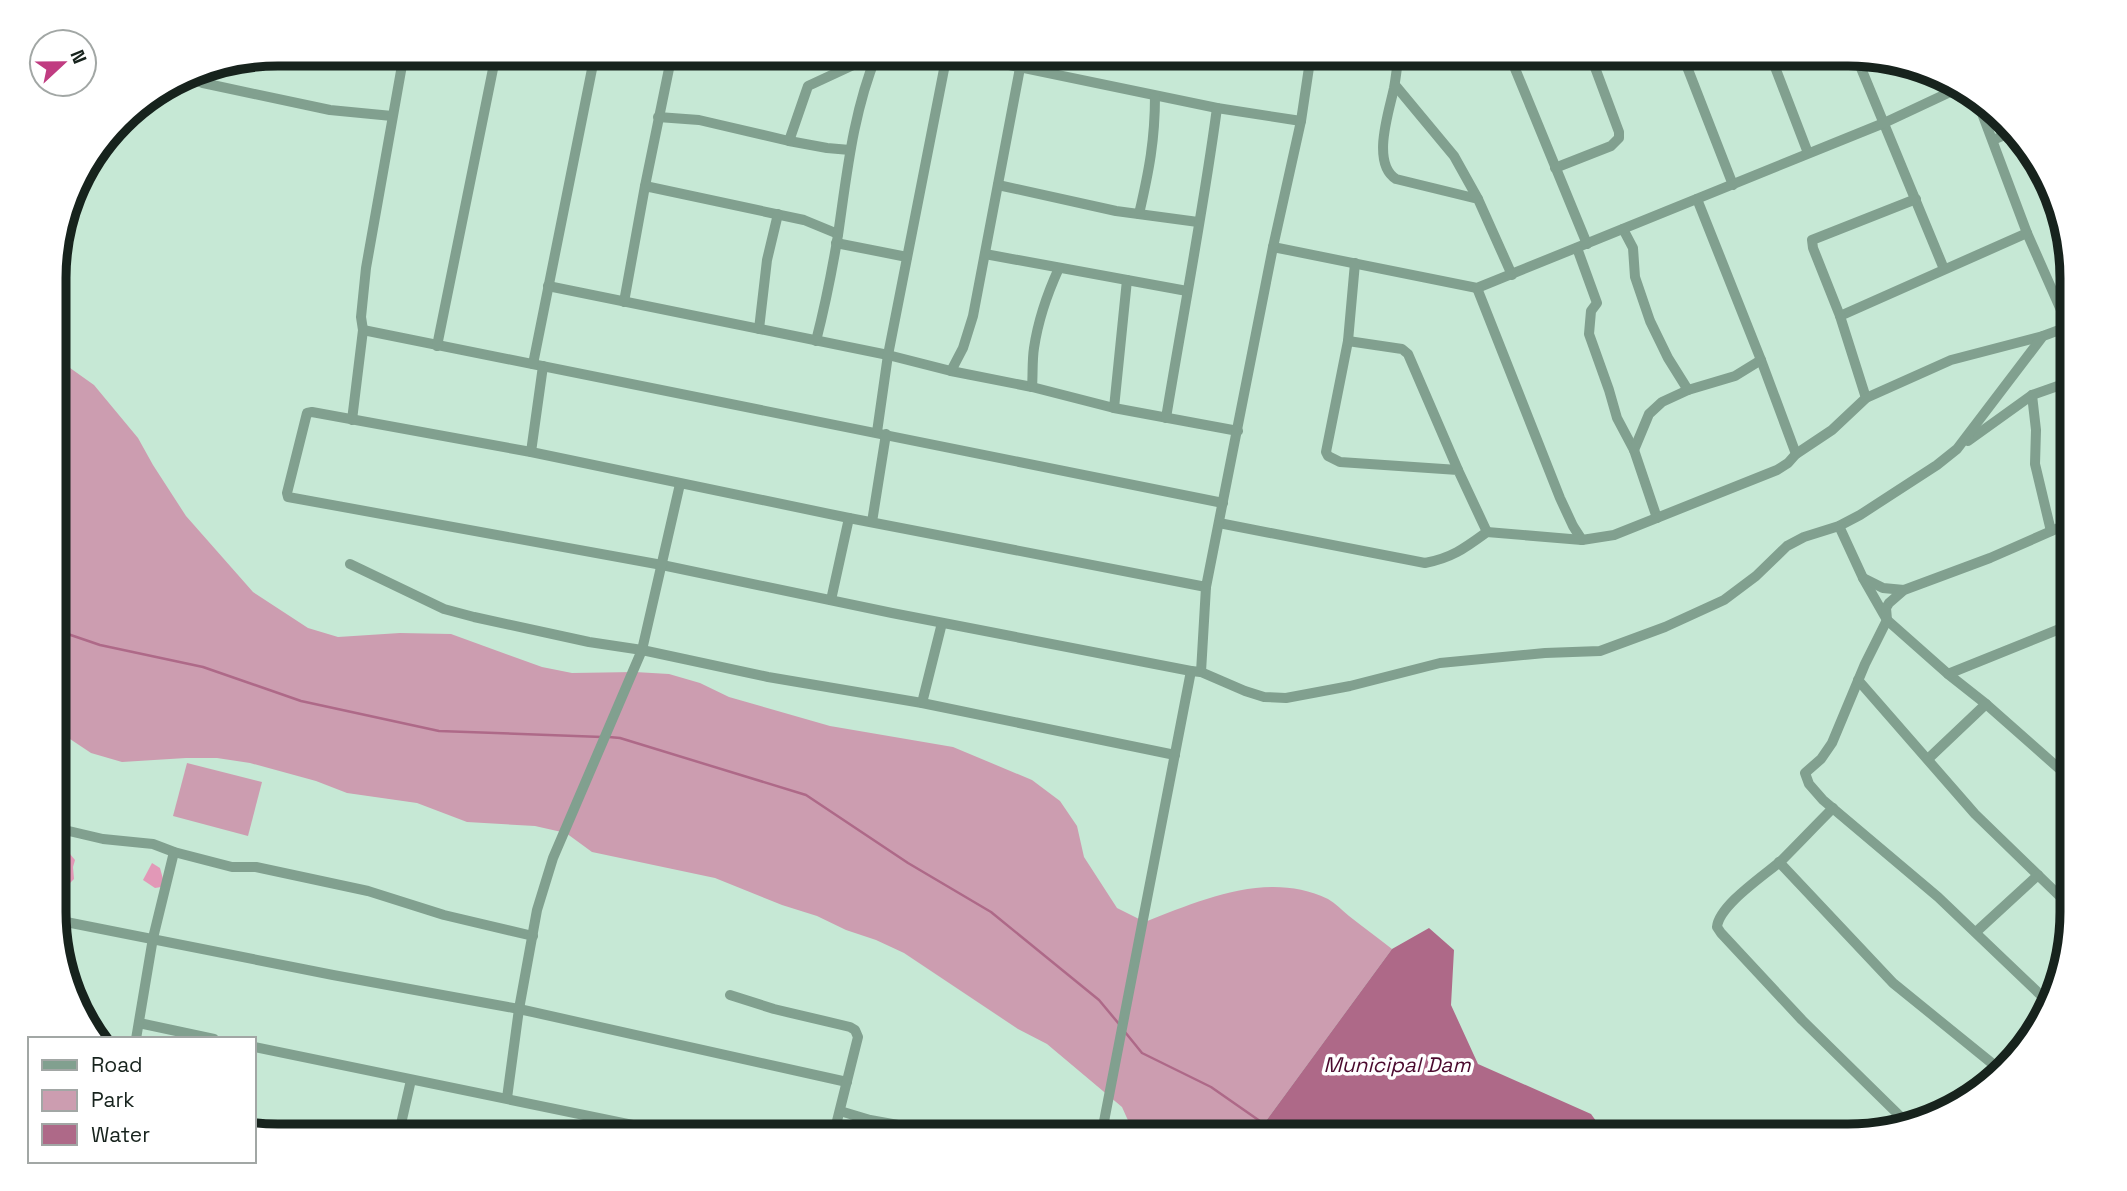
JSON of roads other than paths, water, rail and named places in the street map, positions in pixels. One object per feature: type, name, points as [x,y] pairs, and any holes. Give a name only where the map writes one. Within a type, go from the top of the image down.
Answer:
[{"type":"street","points":[[352,420],[363,330],[363,287],[402,66]]},
{"type":"street","points":[[437,346],[494,66]]},
{"type":"street","points":[[531,452],[548,286],[593,66]]},
{"type":"street","points":[[624,302],[669,66]]},
{"type":"street","points":[[789,141],[808,86],[851,66]]},
{"type":"street","points":[[816,341],[826,303],[850,150],[863,92],[873,66]]},
{"type":"street","points":[[872,522],[888,355],[945,66]]},
{"type":"street","points":[[1011,66],[1217,108],[1301,121]]},
{"type":"street","points":[[1103,1124],[1175,755],[1196,671],[1206,587],[1273,247],[1301,121],[1309,66]]},
{"type":"street","points":[[1397,66],[1383,141],[1384,165],[1389,175],[1478,199]]},
{"type":"street","points":[[1515,66],[1582,246],[1597,303],[1591,311],[1589,334],[1617,418],[1634,450],[1657,518]]},
{"type":"street","points":[[1555,168],[1611,146],[1619,138],[1594,66]]},
{"type":"street","points":[[1687,66],[1733,185]]},
{"type":"street","points":[[1775,66],[1808,153]]},
{"type":"street","points":[[1861,67],[1944,269]]},
{"type":"street","points":[[951,372],[963,348],[973,316],[1020,68]]},
{"type":"street","points":[[200,82],[330,110],[392,116]]},
{"type":"street","points":[[1395,85],[1454,156],[1478,199],[1512,275]]},
{"type":"street","points":[[1273,247],[1477,288],[1884,123],[1949,92]]},
{"type":"street","points":[[1139,214],[1151,162],[1155,96]]},
{"type":"street","points":[[1166,418],[1217,108]]},
{"type":"street","points":[[1983,115],[2027,233],[2060,306]]},
{"type":"street","points":[[658,117],[699,120],[789,141],[850,150]]},
{"type":"street","points":[[1993,140],[2004,135]]},
{"type":"street","points":[[998,185],[1139,214],[1198,222]]},
{"type":"street","points":[[645,186],[804,220],[837,239],[907,257]]},
{"type":"street","points":[[1697,199],[1796,454]]},
{"type":"street","points":[[1866,398],[1812,240],[1916,199]]},
{"type":"street","points":[[759,330],[768,260],[778,214]]},
{"type":"street","points":[[1623,229],[1633,248],[1635,276],[1650,321],[1688,390]]},
{"type":"street","points":[[1840,316],[2027,233]]},
{"type":"street","points":[[985,254],[1187,290]]},
{"type":"street","points":[[1355,263],[1348,341],[1326,452],[1340,462],[1458,470]]},
{"type":"street","points":[[1031,387],[1038,328],[1059,268]]},
{"type":"street","points":[[1114,408],[1127,280]]},
{"type":"street","points":[[548,286],[888,355],[951,372],[1031,387],[1114,408],[1238,431]]},
{"type":"street","points":[[1477,288],[1560,498],[1582,540]]},
{"type":"street","points":[[363,330],[1223,503]]},
{"type":"street","points":[[1219,523],[1425,563],[1445,559],[1459,552],[1487,532],[1582,540],[1614,535],[1777,470],[1832,430],[1866,398],[1951,360],[2060,333]]},
{"type":"street","points":[[1957,449],[2043,336]]},
{"type":"street","points":[[1348,341],[1402,349],[1408,354],[1487,532]]},
{"type":"street","points":[[1634,450],[1649,414],[1662,402],[1688,390],[1735,376],[1761,360]]},
{"type":"street","points":[[1206,587],[849,518],[531,452],[312,412],[307,413],[286,493],[288,497],[662,565],[942,623],[1196,671],[1264,697],[1286,698],[1362,683],[1440,663],[1545,653],[1600,651],[1665,628],[1724,600],[1756,576],[1787,546],[1804,537],[1839,526],[1880,503],[2032,395],[2060,385]]},
{"type":"street","points":[[2032,395],[2036,430],[2035,464],[2050,531]]},
{"type":"street","points":[[507,1098],[519,1009],[537,910],[552,858],[642,650],[680,484]]},
{"type":"street","points":[[831,600],[849,518]]},
{"type":"street","points":[[1839,526],[1886,620],[2060,769]]},
{"type":"street","points":[[2043,997],[1976,932],[1833,808],[1809,785],[1805,773],[1821,760],[1832,743],[1886,620],[1886,608],[1904,590],[1990,558],[2060,527]]},
{"type":"street","points":[[350,564],[444,609],[532,630],[1175,755]]},
{"type":"street","points":[[1863,578],[1883,588],[1904,590]]},
{"type":"street","points":[[922,704],[942,623]]},
{"type":"street","points":[[1948,674],[2060,629]]},
{"type":"street","points":[[1858,680],[1975,814],[2060,896]]},
{"type":"street","points":[[1928,759],[1986,704]]},
{"type":"street","points":[[1833,808],[1725,912],[1717,923],[1718,930],[1802,1020],[1901,1117]]},
{"type":"street","points":[[66,830],[103,839],[153,844],[232,867],[256,867],[368,891],[444,915],[533,936]]},
{"type":"street","points":[[136,1037],[153,938],[174,852]]},
{"type":"street","points":[[1779,862],[1893,983],[1995,1066]]},
{"type":"street","points":[[1976,932],[2038,875]]},
{"type":"street","points":[[67,923],[519,1009],[847,1082]]},
{"type":"street","points":[[730,995],[855,1030],[858,1037],[836,1124]]},
{"type":"street","points":[[139,1023],[205,1037]]},
{"type":"street","points":[[256,1047],[626,1124]]},
{"type":"street","points":[[401,1124],[411,1080]]},
{"type":"street","points":[[840,1111],[896,1124]]},
{"type":"street","points":[[600,1124],[601,1119]]},
{"type":"water","name":"Municipal Dam","points":[[1429,928],[1454,950],[1451,1005],[1478,1064],[1591,1114],[1598,1124],[1264,1124],[1392,949]]},
{"type":"waterway","points":[[66,633],[100,645],[203,667],[301,701],[439,731],[602,737]]},
{"type":"waterway","points":[[609,737],[620,738],[806,795],[908,863],[991,912],[1099,1000],[1119,1024]]},
{"type":"waterway","points":[[1125,1032],[1142,1053],[1211,1087],[1264,1124]]}]
